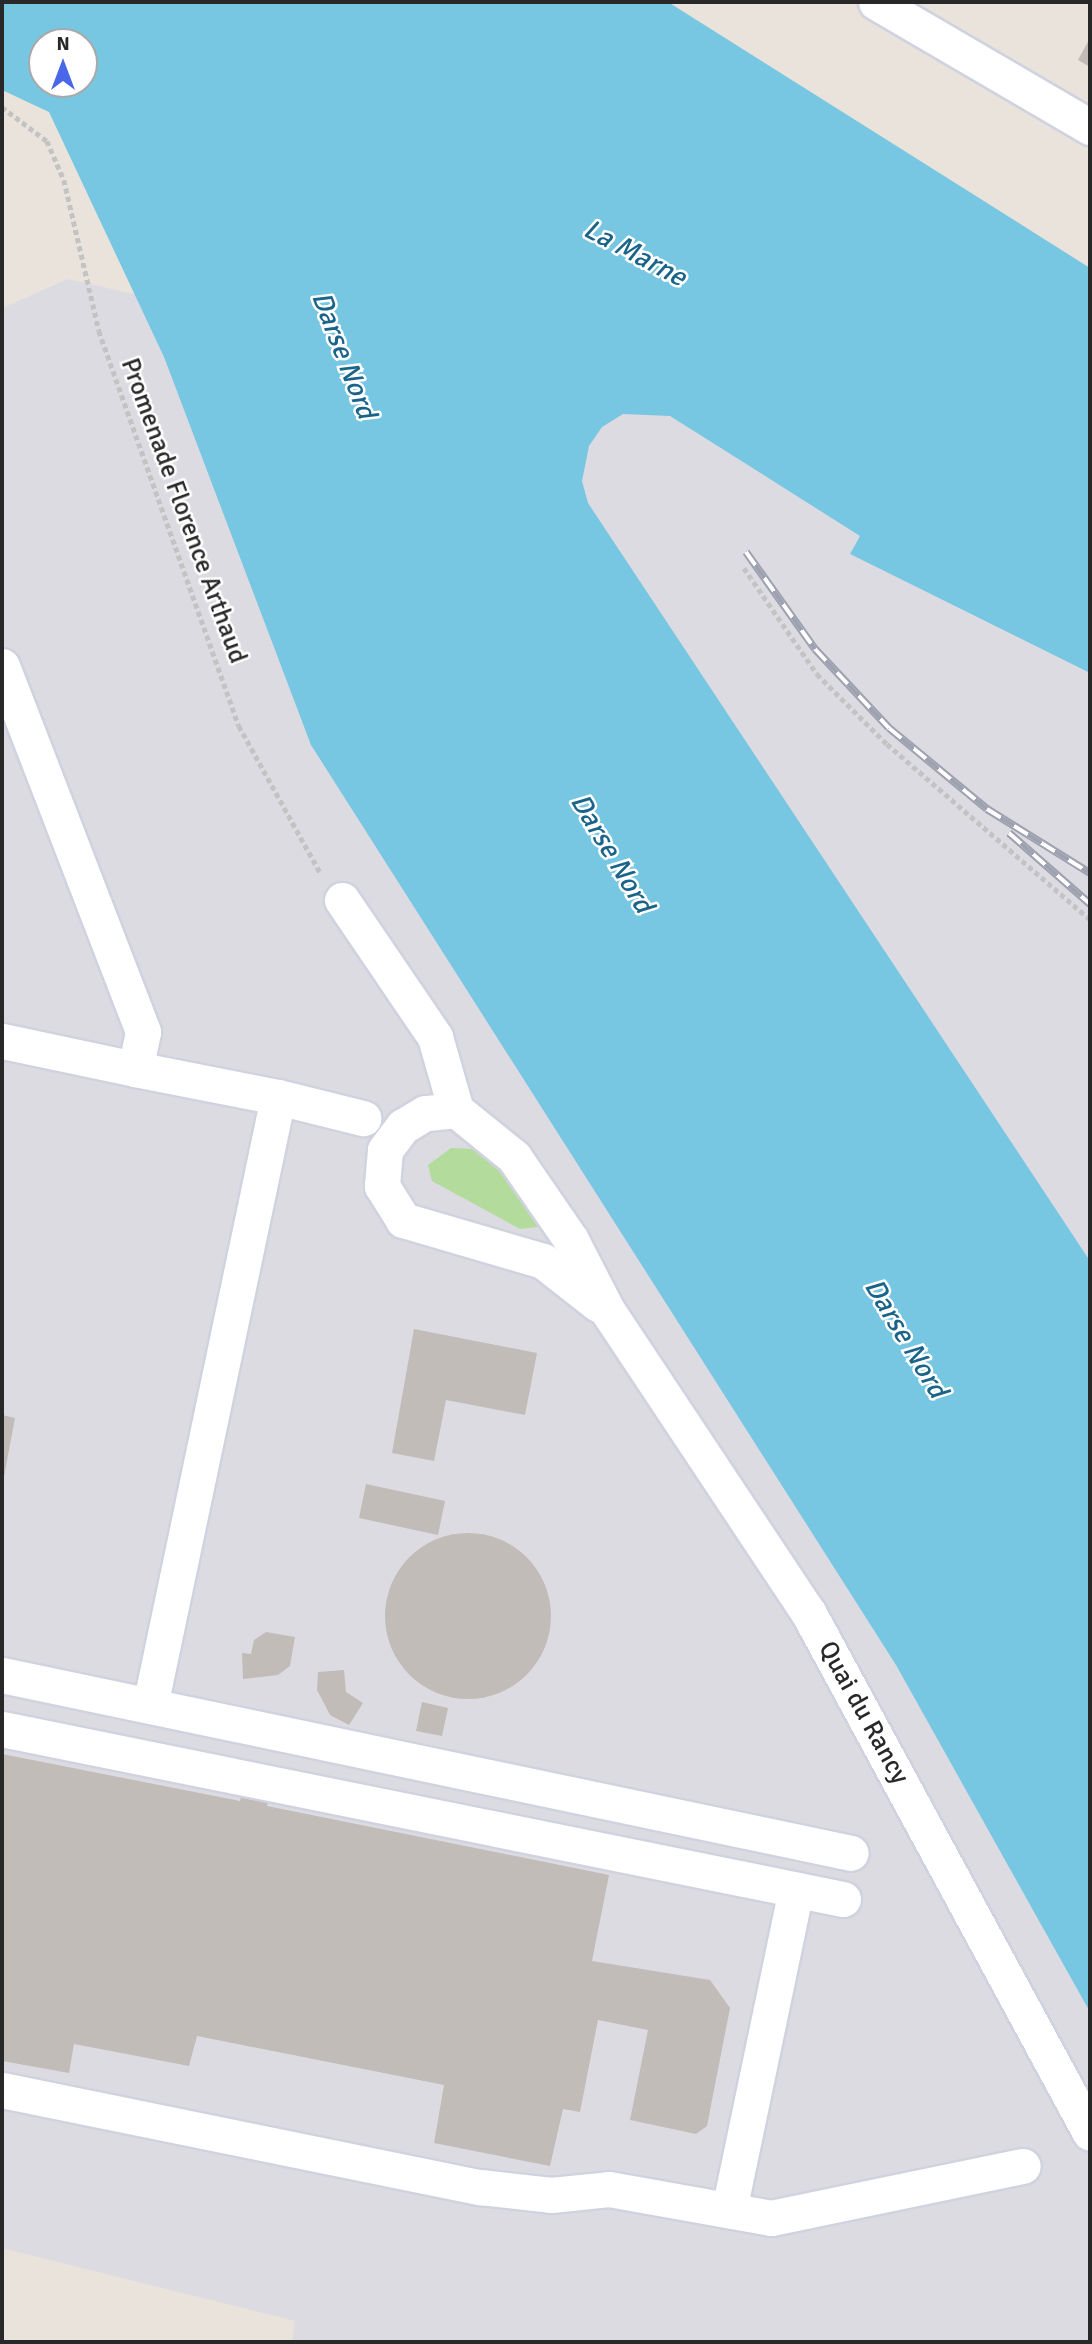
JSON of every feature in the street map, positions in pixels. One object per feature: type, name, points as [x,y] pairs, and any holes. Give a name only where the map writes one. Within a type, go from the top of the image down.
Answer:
[{"type":"street","points":[[877,2],[1090,127]]},
{"type":"street","points":[[2,666],[143,1032],[135,1069]]},
{"type":"street","points":[[344,902],[435,1037],[456,1110]]},
{"type":"street","points":[[2,1041],[278,1097],[363,1118]]},
{"type":"street","points":[[150,1706],[278,1097]]},
{"type":"street","name":"Quai du Rancy","points":[[607,1310],[543,1261],[403,1220],[382,1186],[385,1150],[403,1126],[425,1113],[456,1110],[514,1157],[571,1240],[607,1310],[808,1612],[1090,2133]]},
{"type":"street","points":[[2,1675],[851,1853]]},
{"type":"street","points":[[2,1729],[843,1899]]},
{"type":"street","points":[[729,2210],[796,1890]]},
{"type":"street","points":[[2,2090],[480,2187],[551,2195],[609,2189],[771,2218],[1023,2166]]},
{"type":"path","name":"Promenade Florence Arthaud","points":[[2,107],[47,141],[64,180],[99,331],[239,726],[329,888],[342,880],[352,897],[344,902]]},
{"type":"path","points":[[744,568],[817,674],[887,744],[1090,919]]},
{"type":"shaded area","points":[[68,279],[670,416],[860,536],[850,554],[1090,673],[1090,2342],[292,2342],[295,2321],[2,2248],[2,308]]},
{"type":"green space","points":[[451,1148],[476,1149],[499,1160],[541,1220],[538,1227],[520,1229],[432,1181],[428,1165]]},
{"type":"water","points":[[2,2],[668,2],[1090,268],[1090,673],[850,554],[860,536],[670,416],[623,414],[602,427],[589,446],[582,481],[588,503],[1090,1261],[1090,2012],[896,1665],[311,745],[164,357],[49,112],[2,90]]},
{"type":"building","points":[[1090,38],[1090,67],[1078,60]]},
{"type":"building","points":[[414,1329],[537,1353],[525,1415],[446,1400],[434,1461],[392,1453]]},
{"type":"building","points":[[2,1415],[15,1418],[3,1482],[2,1482]]},
{"type":"building","points":[[366,1484],[445,1501],[438,1535],[359,1518]]},
{"type":"building","points":[[468,1533],[500,1539],[527,1557],[545,1584],[551,1616],[545,1648],[527,1675],[500,1693],[468,1699],[436,1693],[409,1675],[391,1648],[385,1616],[391,1584],[409,1557],[436,1539]]},
{"type":"building","points":[[266,1632],[295,1637],[290,1666],[278,1675],[243,1679],[242,1653],[251,1654],[254,1640]]},
{"type":"building","points":[[344,1670],[346,1692],[363,1703],[349,1725],[330,1715],[317,1690],[318,1672]]},
{"type":"building","points":[[422,1702],[448,1708],[442,1736],[416,1731]]},
{"type":"building","points":[[2,1754],[240,1801],[244,1781],[271,1786],[267,1806],[609,1875],[592,1961],[710,1980],[730,2008],[707,2126],[696,2134],[630,2120],[648,2030],[598,2020],[580,2112],[563,2109],[550,2166],[434,2143],[444,2085],[197,2036],[189,2066],[74,2044],[69,2073],[2,2061]]},
{"type":"railway","points":[[746,552],[815,649],[889,728],[987,809],[1090,873]]},
{"type":"railway","points":[[1009,833],[1090,904]]},
{"type":"water label","name":"La Marne","points":[[635,253]]},
{"type":"water label","name":"Darse Nord","points":[[344,355]]},
{"type":"water label","name":"Darse Nord","points":[[612,853]]},
{"type":"water label","name":"Darse Nord","points":[[906,1338]]}]
